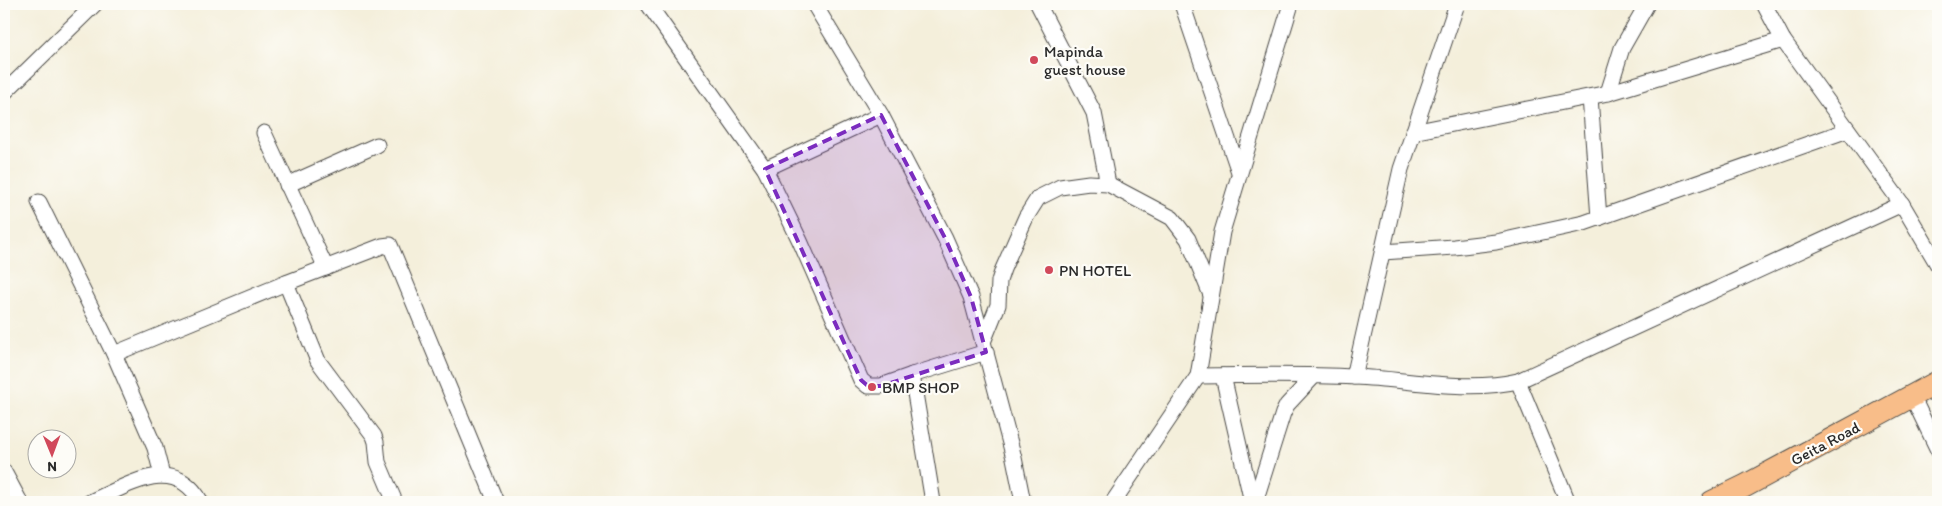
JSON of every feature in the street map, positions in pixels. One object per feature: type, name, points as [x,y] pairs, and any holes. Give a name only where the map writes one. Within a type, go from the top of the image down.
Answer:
[{"type":"highway","name":"Geita Road","points":[[1712,502],[1938,382]]},
{"type":"street","points":[[4,93],[95,4]]},
{"type":"street","points":[[648,4],[765,169],[800,241],[862,380],[868,386],[881,386],[985,347]]},
{"type":"street","points":[[814,4],[881,116],[945,238],[971,297],[1014,458],[1023,502]]},
{"type":"street","points":[[1038,4],[1094,113],[1108,184]]},
{"type":"street","points":[[1182,4],[1239,172]]},
{"type":"street","points":[[1113,502],[1198,376],[1222,232],[1290,4]]},
{"type":"street","points":[[1354,377],[1401,169],[1458,4]]},
{"type":"street","points":[[1608,93],[1622,48],[1647,4]]},
{"type":"street","points":[[1764,4],[1782,40],[1902,204],[1938,265]]},
{"type":"street","points":[[1774,22],[1776,4]]},
{"type":"street","points":[[1413,132],[1608,93],[1782,40]]},
{"type":"street","points":[[1590,97],[1599,218]]},
{"type":"street","points":[[765,169],[881,116]]},
{"type":"street","points":[[1383,252],[1454,248],[1496,242],[1533,235],[1599,218],[1848,130]]},
{"type":"street","points":[[264,133],[326,268]]},
{"type":"street","points":[[287,184],[377,145]]},
{"type":"street","points":[[985,347],[998,305],[1003,268],[1026,217],[1038,198],[1060,187],[1089,183],[1108,184],[1172,218],[1188,240],[1211,295]]},
{"type":"street","points":[[39,202],[114,354],[155,448],[162,475]]},
{"type":"street","points":[[1198,376],[1354,377],[1477,386],[1500,385],[1518,381],[1902,204]]},
{"type":"street","points":[[114,354],[286,283],[387,244],[392,248],[496,502]]},
{"type":"street","points":[[286,283],[318,361],[374,436],[378,462],[395,502]]},
{"type":"street","points":[[912,374],[933,502]]},
{"type":"street","points":[[1223,376],[1254,502]]},
{"type":"street","points":[[1254,502],[1283,413],[1314,376]]},
{"type":"street","points":[[1518,381],[1568,502]]},
{"type":"street","points":[[1912,396],[1938,450]]},
{"type":"street","points":[[4,472],[20,502]]},
{"type":"street","points":[[90,502],[148,478],[162,475],[173,476],[186,483],[196,493],[201,502]]},
{"type":"highlighted area","points":[[881,115],[945,238],[971,297],[986,352],[881,386],[868,386],[861,380],[765,169]]},
{"type":"place","name":"Mapinda guest house","points":[[1034,60]]},
{"type":"place","name":"PN HOTEL","points":[[1049,270]]},
{"type":"place","name":"BMP SHOP","points":[[872,387]]}]
